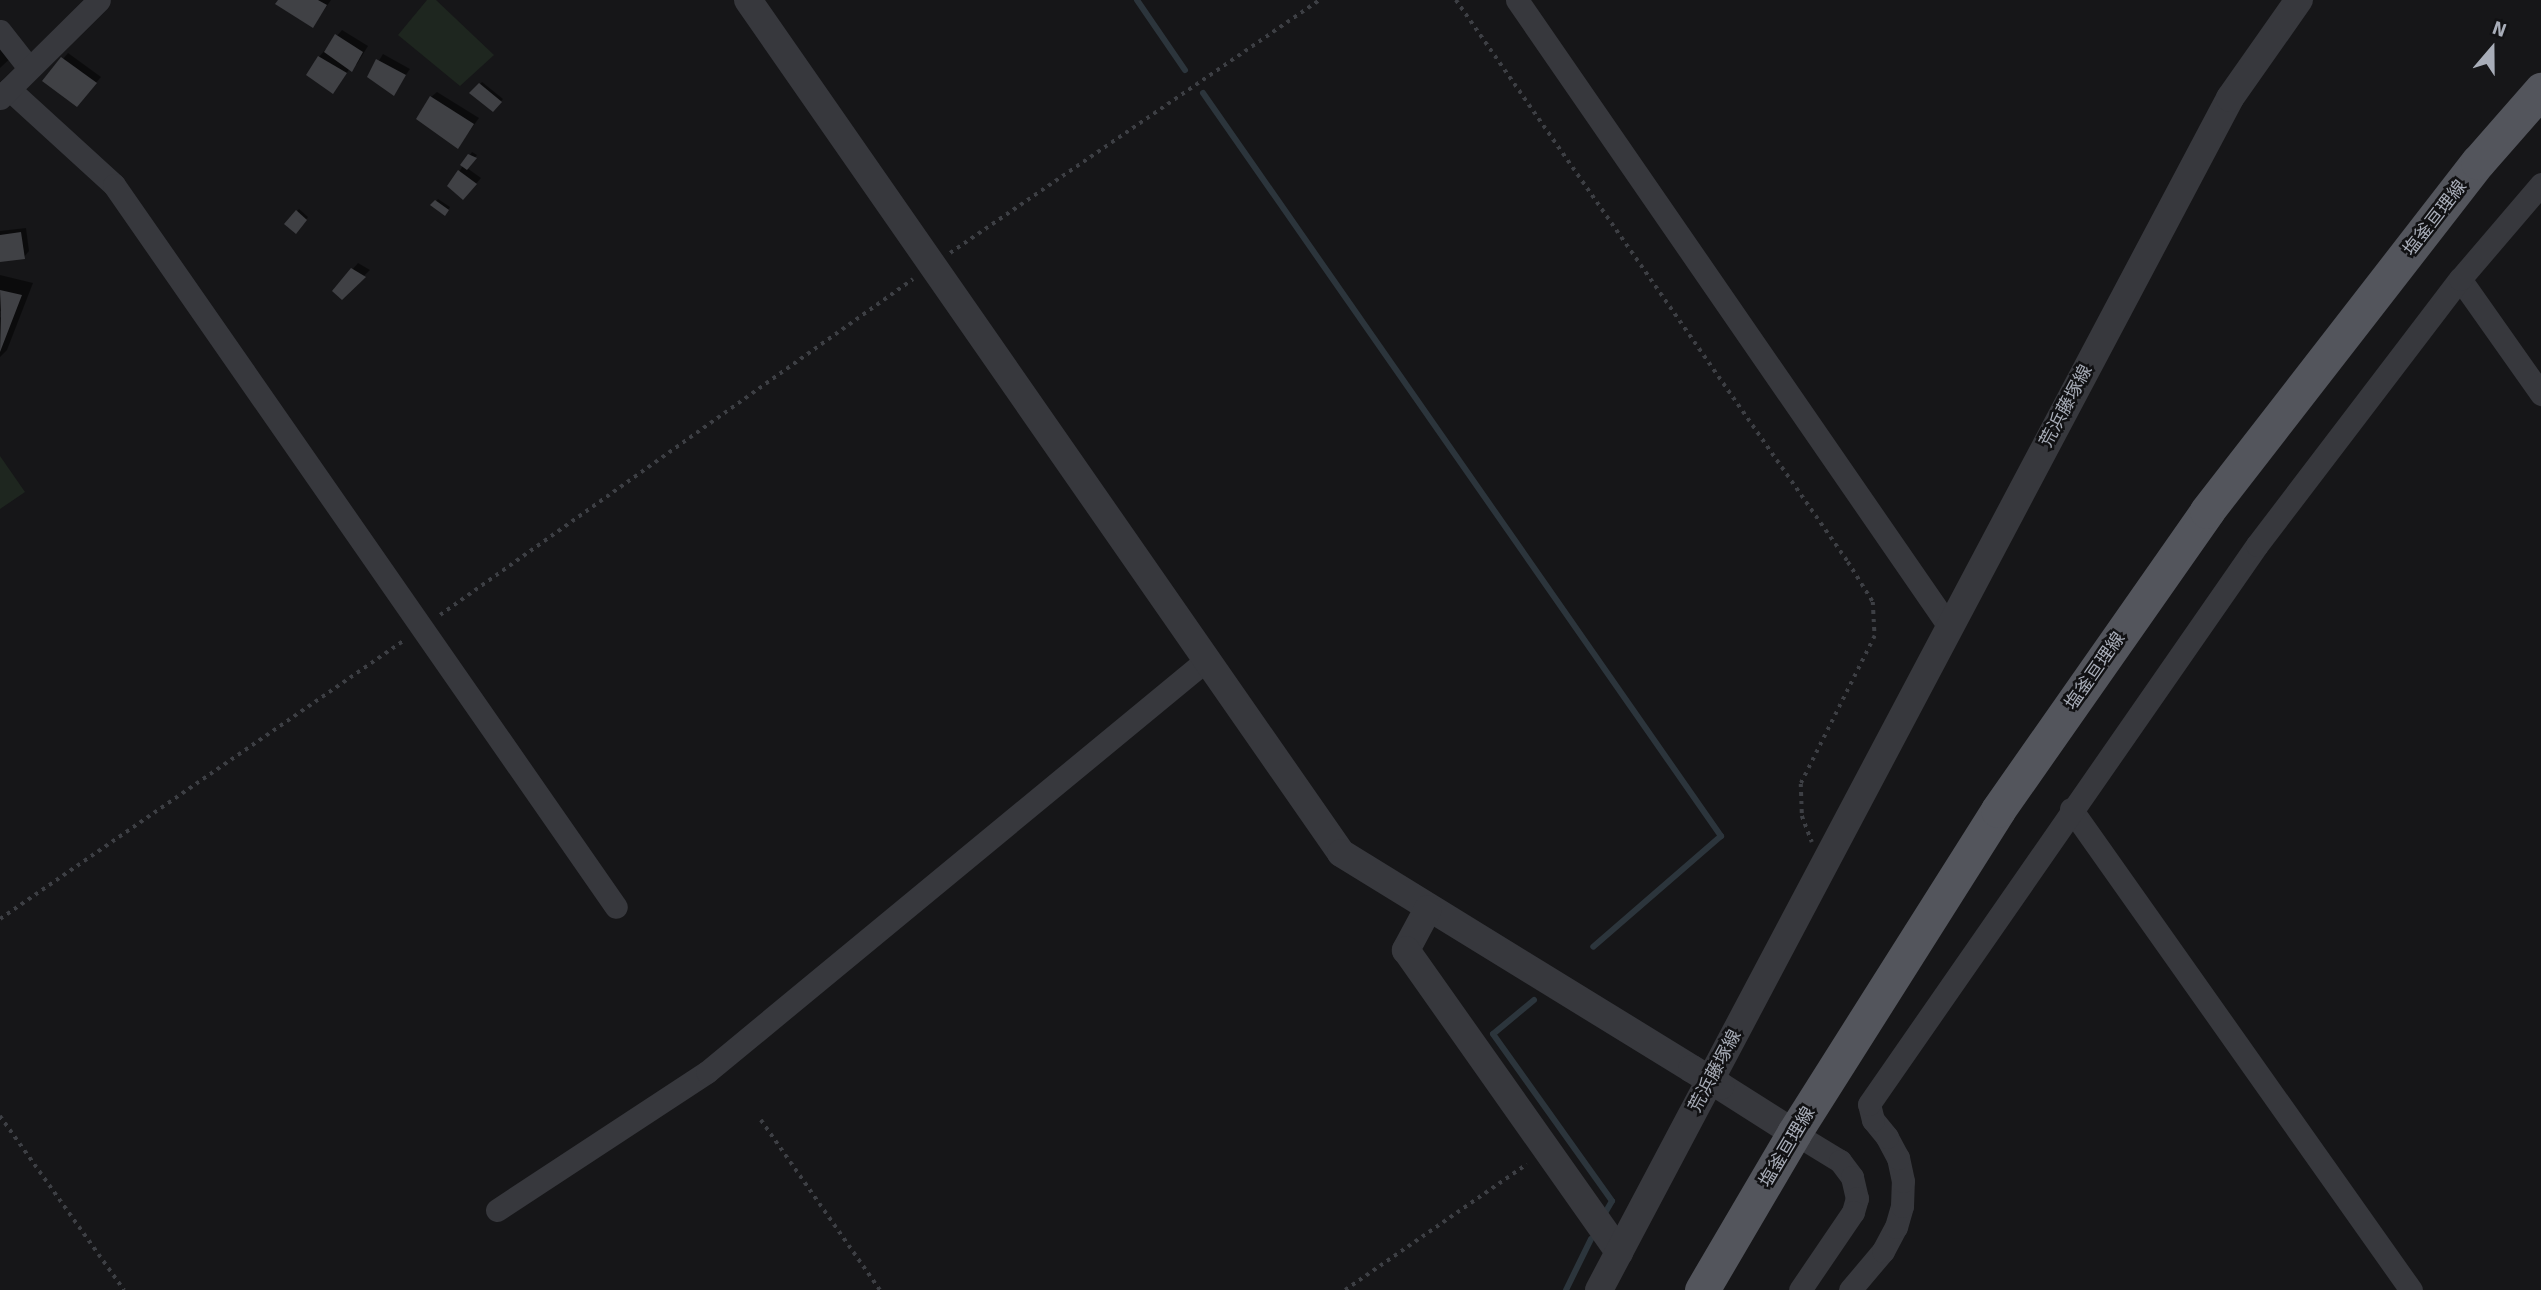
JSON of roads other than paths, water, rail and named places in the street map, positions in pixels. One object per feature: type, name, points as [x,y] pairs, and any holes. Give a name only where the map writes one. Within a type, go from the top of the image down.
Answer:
[{"type":"main road","name":"塩釜亘理線","points":[[1702,1290],[1794,1133],[1998,810],[2207,511],[2478,162],[2541,90]]},
{"type":"street","points":[[99,0],[4,94],[114,185],[615,907]]},
{"type":"street","points":[[748,0],[1341,853],[1840,1161],[1852,1177],[1857,1198],[1853,1212],[1800,1290]]},
{"type":"street","points":[[1517,0],[1950,628]]},
{"type":"street","name":"荒浜藤塚線","points":[[1599,1290],[2230,98],[2299,0]]},
{"type":"street","points":[[0,31],[29,68]]},
{"type":"street","points":[[1850,1290],[1883,1251],[1896,1227],[1902,1206],[1903,1181],[1898,1158],[1887,1137],[1873,1121],[1869,1104],[2256,545],[2460,279],[2541,184]]},
{"type":"street","points":[[2460,279],[2541,394]]},
{"type":"street","points":[[497,1210],[707,1072],[1205,660]]},
{"type":"street","points":[[2071,809],[2411,1290]]},
{"type":"street","points":[[1428,909],[1406,950],[1619,1252]]},
{"type":"waterway","points":[[1137,0],[1185,70]]},
{"type":"waterway","points":[[1203,93],[1721,836],[1593,947]]},
{"type":"waterway","points":[[1534,1000],[1493,1034],[1612,1201],[1605,1213]]},
{"type":"waterway","points":[[1566,1290],[1591,1239]]}]
